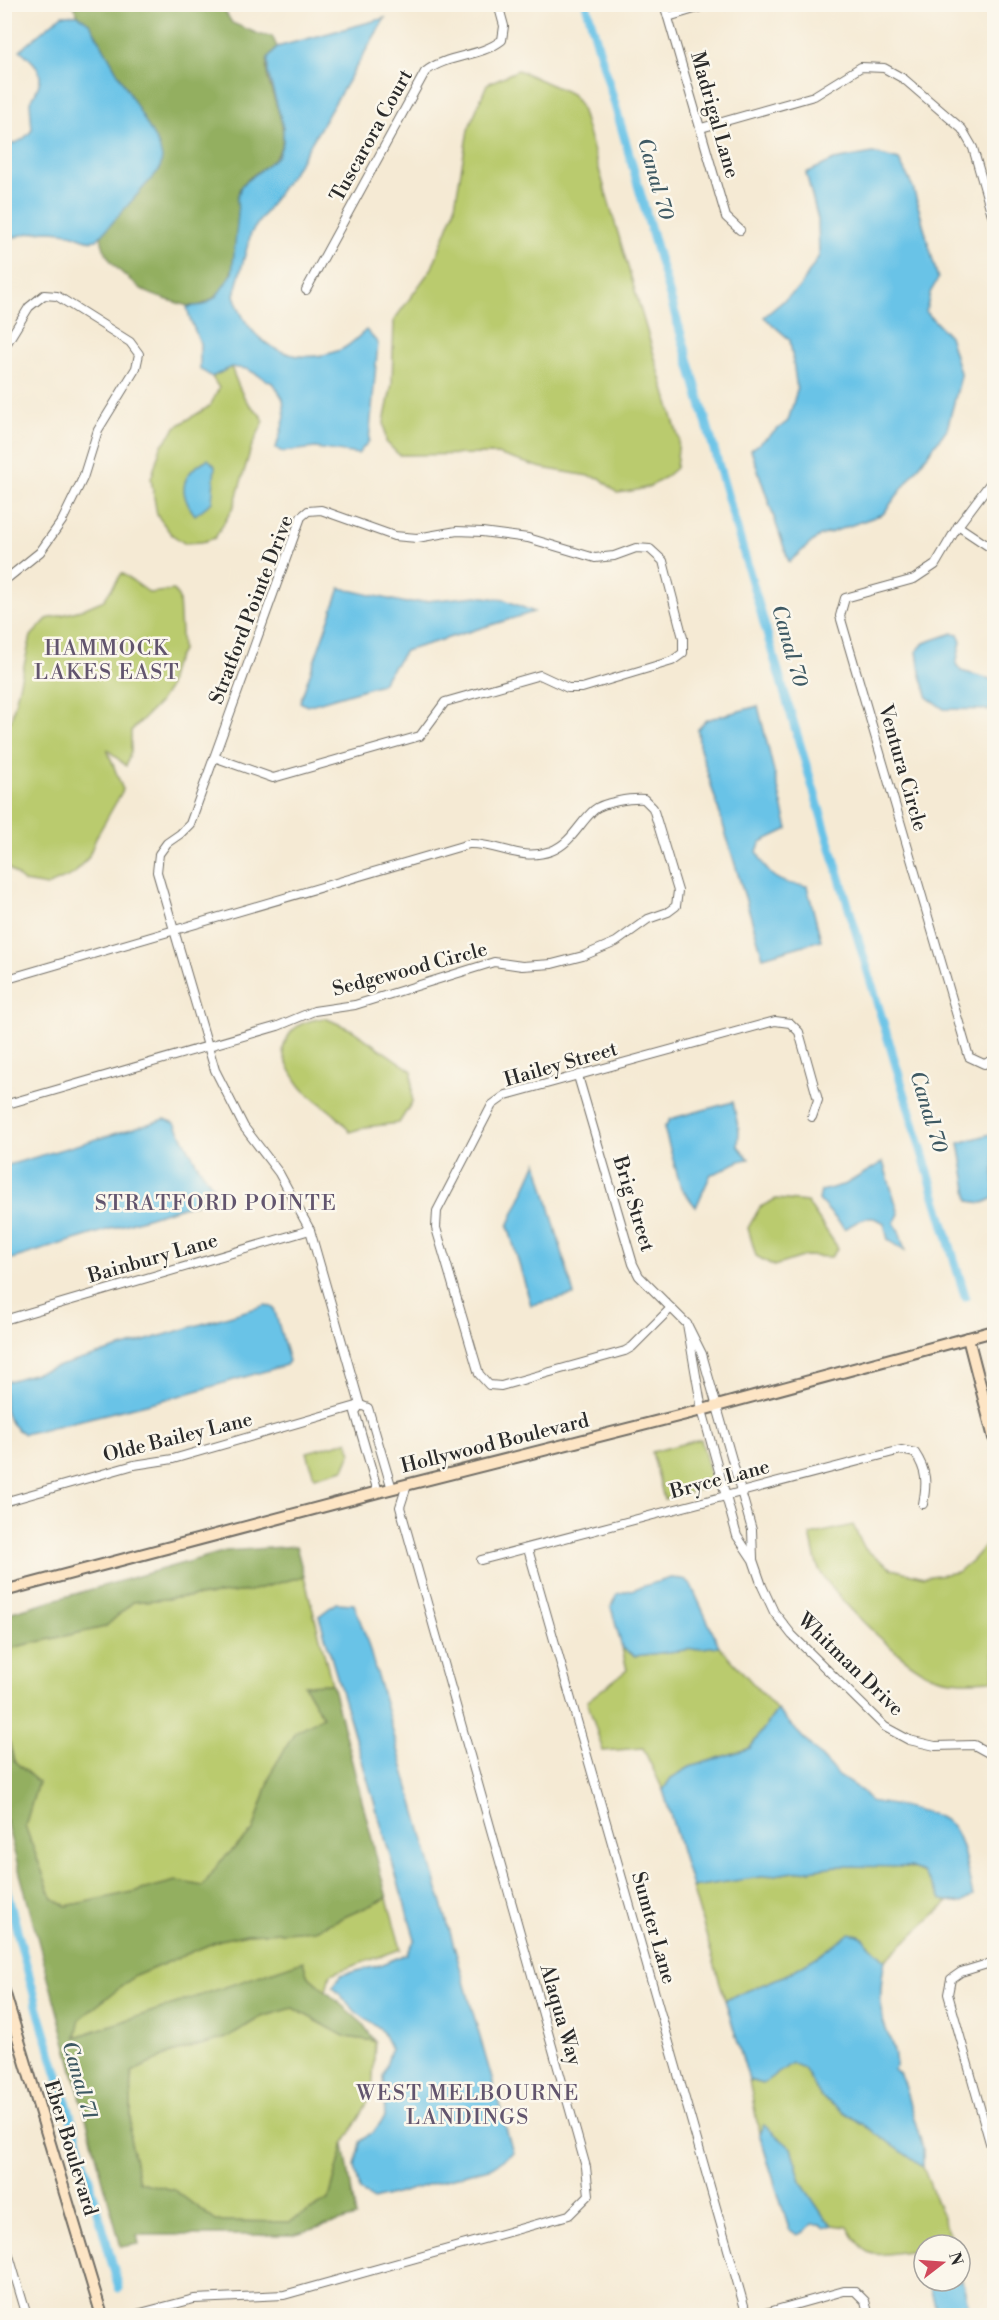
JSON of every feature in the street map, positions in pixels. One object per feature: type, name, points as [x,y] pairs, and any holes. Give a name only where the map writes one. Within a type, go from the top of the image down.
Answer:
[{"type":"street","name":"Tuscarora Court","points":[[306,290],[425,72],[436,63],[492,48],[502,40],[504,26],[498,4]]},
{"type":"street","name":"Madrigal Lane","points":[[664,4],[726,217],[740,230]]},
{"type":"street","points":[[668,17],[711,4]]},
{"type":"street","points":[[701,128],[814,96],[861,68],[884,68],[904,79],[962,129],[973,148],[994,222]]},
{"type":"street","points":[[4,348],[29,307],[44,295],[57,296],[75,307],[130,342],[139,354],[136,368],[98,430],[83,478],[62,521],[40,552],[4,581]]},
{"type":"street","points":[[994,478],[958,526],[994,550]]},
{"type":"street","name":"Stratford Pointe Drive","points":[[214,756],[273,778],[420,736],[444,702],[540,675],[568,688],[582,688],[672,661],[683,653],[683,638],[663,561],[650,549],[636,548],[614,556],[595,558],[528,538],[482,532],[457,531],[417,538],[394,536],[321,510],[309,511],[301,517],[214,756],[190,824],[167,843],[159,854],[157,872],[216,1070],[244,1127],[279,1173],[310,1230],[360,1405]]},
{"type":"street","name":"Ventura Circle","points":[[958,526],[935,565],[914,579],[845,598],[840,616],[969,1057],[984,1064],[994,1060]]},
{"type":"street","name":"Sedgewood Circle","points":[[4,980],[469,844],[485,844],[514,854],[552,851],[570,839],[596,809],[632,798],[644,799],[653,808],[678,891],[676,906],[668,912],[648,919],[616,942],[583,956],[552,964],[495,962],[355,1005],[314,1011],[278,1026],[4,1106]]},
{"type":"street","name":"Hailey Street","points":[[671,1308],[632,1347],[625,1351],[501,1386],[489,1385],[479,1374],[436,1228],[436,1211],[492,1105],[506,1095],[775,1021],[790,1023],[799,1032],[818,1100],[812,1117]]},
{"type":"street","name":"Brig Street","points":[[578,1076],[633,1264],[639,1276],[687,1324],[702,1354],[717,1406]]},
{"type":"street","name":"Bainbury Lane","points":[[4,1320],[310,1230]]},
{"type":"street","points":[[687,1324],[702,1410]]},
{"type":"street","name":"Hollywood Boulevard","points":[[4,1591],[378,1492],[702,1410],[994,1330]]},
{"type":"street","points":[[968,1338],[994,1438]]},
{"type":"street","points":[[378,1492],[355,1412],[360,1405],[368,1408],[392,1489]]},
{"type":"street","name":"Olde Bailey Lane","points":[[4,1502],[134,1465],[173,1459],[360,1405]]},
{"type":"street","name":"Whitman Drive","points":[[717,1406],[752,1530],[753,1560]]},
{"type":"street","name":"Whitman Drive","points":[[702,1410],[737,1536],[753,1560],[774,1612],[792,1635],[885,1727],[909,1740],[935,1746],[974,1745],[994,1756]]},
{"type":"street","name":"Bryce Lane","points":[[481,1560],[901,1449],[915,1452],[921,1461],[927,1484],[923,1504]]},
{"type":"street","name":"Alaqua Way","points":[[129,2316],[194,2299],[284,2295],[569,2215],[589,2195],[586,2167],[400,1507],[407,1485]]},
{"type":"street","name":"Sumter Lane","points":[[528,1549],[747,2316]]},
{"type":"street","points":[[994,1962],[961,1972],[951,1979],[948,1994],[994,2157]]},
{"type":"street","name":"Eber Boulevard","points":[[4,1991],[102,2316]]},
{"type":"street","points":[[4,2239],[27,2316]]},
{"type":"street","points":[[755,2316],[844,2290],[855,2291],[865,2301],[869,2316]]},
{"type":"green space","points":[[73,5],[221,5],[232,23],[261,35],[272,36],[277,47],[268,58],[266,67],[282,124],[281,147],[267,165],[240,188],[235,261],[227,282],[220,292],[204,304],[187,306],[148,293],[114,266],[105,252],[101,235],[160,169],[159,146],[90,24],[78,15]]},
{"type":"green space","points":[[518,70],[572,94],[580,105],[679,439],[676,468],[662,480],[642,489],[617,493],[600,478],[542,468],[497,454],[399,455],[386,442],[384,422],[392,384],[394,320],[432,268],[454,211],[468,130],[487,84]]},
{"type":"green space","points":[[231,367],[245,399],[264,421],[251,448],[234,506],[215,538],[202,542],[184,543],[171,534],[157,515],[151,479],[161,446],[177,426],[210,406],[219,388],[212,377]]},
{"type":"green space","points":[[122,573],[150,593],[174,590],[179,599],[182,651],[173,666],[168,689],[159,703],[131,731],[131,751],[126,766],[107,749],[123,790],[97,836],[88,858],[74,874],[47,886],[24,882],[5,865],[4,730],[11,720],[31,636],[47,619],[81,610],[104,600]]},
{"type":"green space","points":[[325,1018],[352,1030],[412,1071],[412,1102],[399,1123],[365,1127],[350,1132],[296,1080],[284,1056],[285,1043],[298,1026],[308,1021]]},
{"type":"green space","points":[[776,1199],[807,1202],[838,1248],[831,1257],[805,1256],[774,1266],[756,1256],[748,1228],[760,1207]]},
{"type":"green space","points":[[701,1439],[713,1486],[664,1499],[652,1452]]},
{"type":"green space","points":[[348,1441],[351,1453],[344,1469],[314,1477],[307,1452]]},
{"type":"green space","points":[[853,1525],[865,1549],[892,1569],[924,1577],[958,1572],[986,1544],[994,1575],[994,1680],[954,1680],[931,1675],[886,1643],[837,1594],[818,1567],[810,1535]]},
{"type":"green space","points":[[296,1546],[304,1576],[250,1591],[133,1602],[105,1627],[15,1647],[5,1655],[5,1615],[15,1611],[226,1551]]},
{"type":"green space","points":[[304,1576],[332,1684],[304,1685],[323,1717],[273,1769],[253,1831],[220,1862],[203,1886],[176,1881],[66,1906],[52,1898],[25,1826],[38,1782],[14,1761],[5,1724],[4,1655],[15,1647],[105,1627],[133,1602],[250,1591]]},
{"type":"green space","points":[[719,1646],[777,1710],[750,1748],[690,1767],[671,1778],[663,1790],[643,1748],[603,1751],[587,1701],[627,1670],[622,1648],[635,1656]]},
{"type":"green space","points":[[332,1684],[387,1898],[315,1930],[247,1934],[220,1940],[135,1976],[80,2019],[76,2037],[303,1961],[307,1975],[362,2023],[375,2041],[346,2037],[293,2008],[261,2017],[226,2038],[171,2053],[132,2072],[130,2138],[139,2182],[174,2190],[216,2221],[290,2222],[329,2199],[344,2144],[356,2217],[292,2235],[137,2235],[139,2244],[121,2247],[5,1818],[5,1724],[14,1761],[38,1782],[25,1826],[52,1898],[66,1906],[176,1881],[203,1886],[220,1862],[253,1831],[273,1769],[295,1732],[323,1717],[304,1685]]},
{"type":"green space","points":[[836,1866],[895,1866],[917,1870],[924,1874],[941,1897],[948,1902],[885,1960],[859,1935],[786,1975],[725,2000],[692,1887]]},
{"type":"green space","points":[[387,1898],[401,1949],[330,1974],[326,1992],[307,1975],[303,1962],[76,2037],[79,2019],[135,1976],[220,1940],[247,1934],[315,1930]]},
{"type":"green space","points":[[293,2008],[346,2037],[375,2041],[372,2095],[344,2144],[329,2199],[290,2222],[216,2221],[174,2190],[139,2182],[130,2138],[132,2072],[171,2053],[226,2038],[261,2017]]},
{"type":"green space","points":[[792,2063],[804,2068],[821,2097],[923,2167],[949,2233],[912,2233],[912,2254],[909,2251],[872,2254],[860,2246],[848,2227],[833,2225],[824,2217],[802,2184],[791,2148],[764,2126],[759,2133],[749,2080],[763,2084]]},
{"type":"water","points":[[62,15],[78,15],[90,24],[159,146],[162,158],[160,169],[97,240],[87,240],[62,232],[45,231],[28,233],[5,242],[5,145],[20,141],[32,130],[30,102],[39,86],[40,79],[40,73],[33,62],[20,50]]},
{"type":"water","points":[[385,18],[300,162],[251,233],[234,295],[250,327],[261,339],[289,354],[322,355],[340,350],[366,330],[378,343],[369,441],[358,454],[315,448],[282,452],[276,448],[285,417],[283,399],[274,384],[247,369],[231,367],[212,377],[200,369],[200,343],[187,307],[204,305],[216,297],[232,274],[238,214],[237,199],[241,186],[278,156],[283,142],[283,126],[268,73],[268,58],[277,47]]},
{"type":"water","points":[[873,153],[899,160],[913,187],[938,279],[930,293],[926,312],[949,336],[961,376],[947,429],[883,514],[818,537],[789,562],[751,450],[788,421],[797,390],[790,340],[764,317],[800,287],[819,256],[818,219],[806,173],[834,160]]},
{"type":"water","points":[[208,459],[215,466],[212,502],[195,515],[186,499],[185,484],[192,470]]},
{"type":"water","points":[[340,588],[406,603],[477,596],[505,600],[534,612],[405,651],[381,684],[307,706],[300,702]]},
{"type":"water","points":[[953,633],[958,634],[961,642],[956,664],[961,671],[994,680],[994,710],[944,709],[928,698],[920,672],[917,651],[924,643]]},
{"type":"water","points":[[758,706],[788,829],[761,842],[757,851],[765,867],[775,878],[807,886],[821,940],[763,957],[699,745],[698,729],[706,720]]},
{"type":"water","points":[[733,1102],[739,1131],[738,1146],[749,1159],[711,1174],[696,1207],[681,1188],[664,1128],[670,1119]]},
{"type":"water","points":[[165,1119],[175,1123],[197,1164],[219,1196],[5,1261],[5,1166]]},
{"type":"water","points":[[994,1133],[994,1198],[983,1203],[969,1201],[959,1143]]},
{"type":"water","points":[[537,1162],[574,1295],[531,1305],[508,1226]]},
{"type":"water","points":[[883,1162],[899,1214],[894,1223],[905,1251],[888,1240],[884,1223],[873,1218],[864,1218],[845,1229],[819,1200],[821,1191],[846,1184]]},
{"type":"water","points":[[266,1305],[274,1308],[289,1361],[286,1365],[179,1396],[24,1434],[8,1418],[5,1406],[5,1382]]},
{"type":"water","points":[[671,1578],[683,1579],[691,1585],[719,1646],[635,1656],[622,1648],[611,1607],[617,1594]]},
{"type":"water","points":[[336,1603],[354,1604],[366,1637],[513,2153],[492,2167],[374,2200],[360,2191],[355,2166],[360,2142],[374,2131],[385,2117],[383,2076],[391,2049],[382,2031],[356,2012],[333,1987],[341,1975],[377,1966],[407,1954],[415,1939],[319,1616]]},
{"type":"water","points":[[777,1710],[839,1776],[863,1792],[870,1801],[935,1815],[951,1825],[959,1839],[973,1896],[962,1903],[942,1900],[923,1872],[910,1867],[836,1866],[692,1887],[663,1790],[671,1778],[690,1767],[750,1748]]},
{"type":"water","points":[[850,1933],[859,1935],[885,1960],[881,1988],[882,2016],[894,2050],[894,2070],[901,2075],[923,2148],[923,2167],[821,2097],[804,2068],[792,2063],[763,2084],[749,2080],[725,2000],[786,1975]]},
{"type":"water","points":[[764,2125],[791,2148],[802,2184],[824,2217],[833,2225],[825,2228],[820,2224],[812,2224],[797,2235],[789,2229],[759,2133]]},
{"type":"water","points":[[932,2293],[965,2293],[971,2315],[938,2315]]},
{"type":"waterway","name":"Canal 70","points":[[586,4],[772,651],[965,1296]]},
{"type":"waterway","points":[[993,1372],[994,1377]]},
{"type":"waterway","name":"Canal 71","points":[[4,1881],[39,2013],[83,2157],[119,2288]]},
{"type":"district","name":"HAMMOCK LAKES EAST","points":[[107,661]]},
{"type":"district","name":"STRATFORD POINTE","points":[[216,1204]]},
{"type":"district","name":"WEST MELBOURNE LANDINGS","points":[[468,2106]]}]
